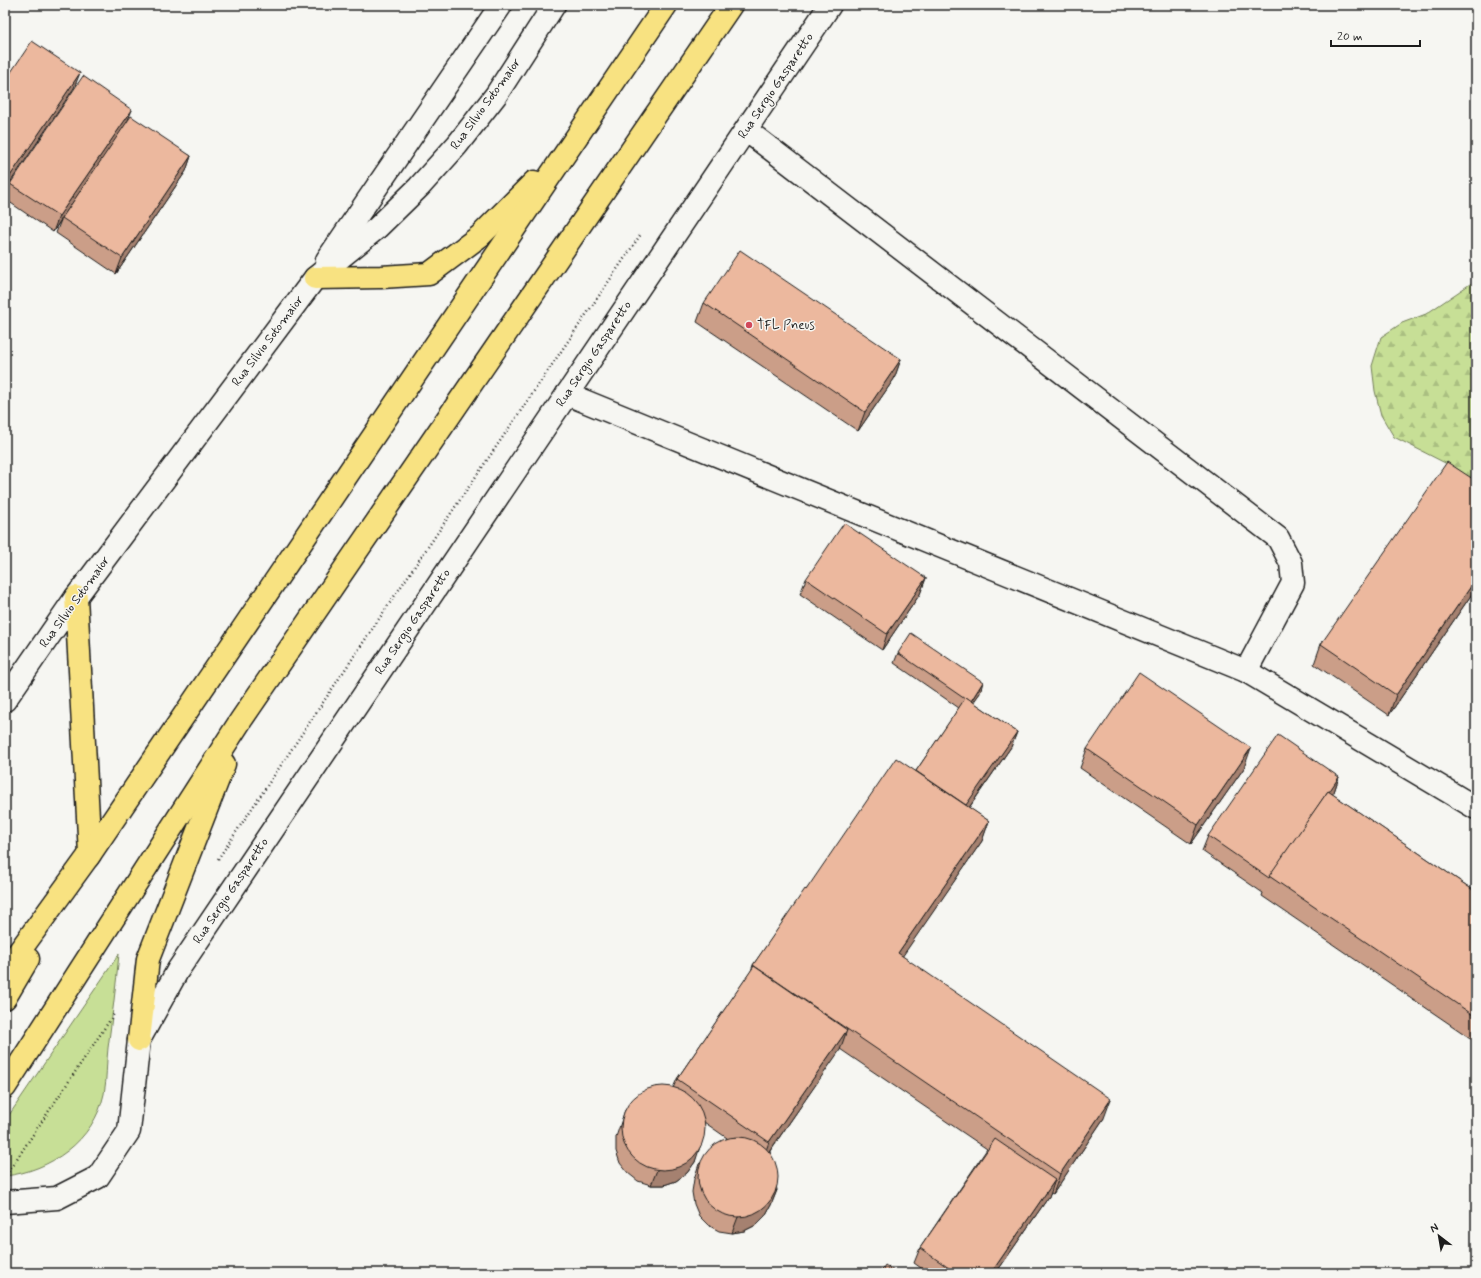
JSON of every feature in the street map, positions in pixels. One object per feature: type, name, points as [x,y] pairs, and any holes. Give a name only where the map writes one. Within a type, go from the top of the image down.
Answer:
[{"type":"highway","points":[[5,971],[90,854],[666,5]]},
{"type":"highway","points":[[5,1087],[241,720],[731,5]]},
{"type":"highway","points":[[315,278],[381,277],[429,274],[480,236],[574,141]]},
{"type":"highway","points":[[5,998],[90,854],[76,597]]},
{"type":"highway","points":[[139,1040],[148,959],[241,720]]},
{"type":"street","points":[[315,278],[501,5]]},
{"type":"street","name":"Rua Silvio Sotomaior","points":[[5,700],[76,597],[315,278],[377,228],[419,187],[457,145],[496,95],[554,5]]},
{"type":"street","name":"Rua Sergio Gasparetto","points":[[5,1202],[57,1198],[98,1177],[129,1131],[139,1040],[178,970],[830,5]]},
{"type":"street","points":[[746,130],[1278,538],[1291,563],[1293,582],[1246,671]]},
{"type":"street","points":[[567,394],[1246,671],[1476,808]]},
{"type":"path","points":[[214,864],[383,612],[644,230]]},
{"type":"path","points":[[5,1177],[118,1008]]},
{"type":"green space","points":[[1476,280],[1476,485],[1459,470],[1394,437],[1381,415],[1375,391],[1372,366],[1381,337],[1402,323],[1426,314]]},
{"type":"green space","points":[[119,954],[107,1054],[105,1088],[99,1111],[91,1126],[68,1151],[38,1168],[5,1176],[5,1121]]},
{"type":"building","points":[[32,41],[80,73],[6,182],[5,81]]},
{"type":"building","points":[[83,76],[132,110],[59,216],[10,184]]},
{"type":"building","points":[[131,116],[191,156],[122,258],[62,218]]},
{"type":"building","points":[[740,250],[901,359],[865,412],[704,303]]},
{"type":"building","points":[[1447,462],[1476,481],[1476,579],[1396,695],[1321,644]]},
{"type":"building","points":[[844,523],[926,578],[887,634],[806,579]]},
{"type":"building","points":[[911,633],[983,682],[971,701],[966,697],[965,699],[898,653]]},
{"type":"building","points":[[1139,672],[1251,748],[1198,825],[1087,749]]},
{"type":"building","points":[[966,697],[1017,732],[966,805],[916,771]]},
{"type":"building","points":[[1278,735],[1339,777],[1269,878],[1208,836]]},
{"type":"building","points":[[896,758],[989,821],[898,953],[1111,1099],[1060,1174],[753,965]]},
{"type":"building","points":[[1328,791],[1476,892],[1476,1017],[1269,876]]},
{"type":"building","points":[[754,966],[847,1030],[769,1142],[677,1079]]},
{"type":"building","points":[[663,1086],[671,1087],[686,1093],[698,1105],[704,1120],[704,1136],[698,1151],[686,1163],[671,1169],[663,1170],[655,1169],[640,1163],[628,1151],[622,1136],[621,1128],[622,1120],[628,1105],[640,1093],[655,1087]]},
{"type":"building","points":[[730,1137],[746,1137],[767,1148],[778,1169],[778,1185],[767,1206],[746,1217],[730,1217],[716,1211],[709,1206],[704,1199],[698,1185],[698,1169],[704,1155],[709,1148],[716,1143]]},
{"type":"building","points":[[995,1139],[1055,1180],[991,1273],[956,1273],[920,1248]]},
{"type":"building","points":[[885,1265],[897,1273],[880,1273]]},
{"type":"place","name":"TFL Pneus","points":[[749,325]]}]
